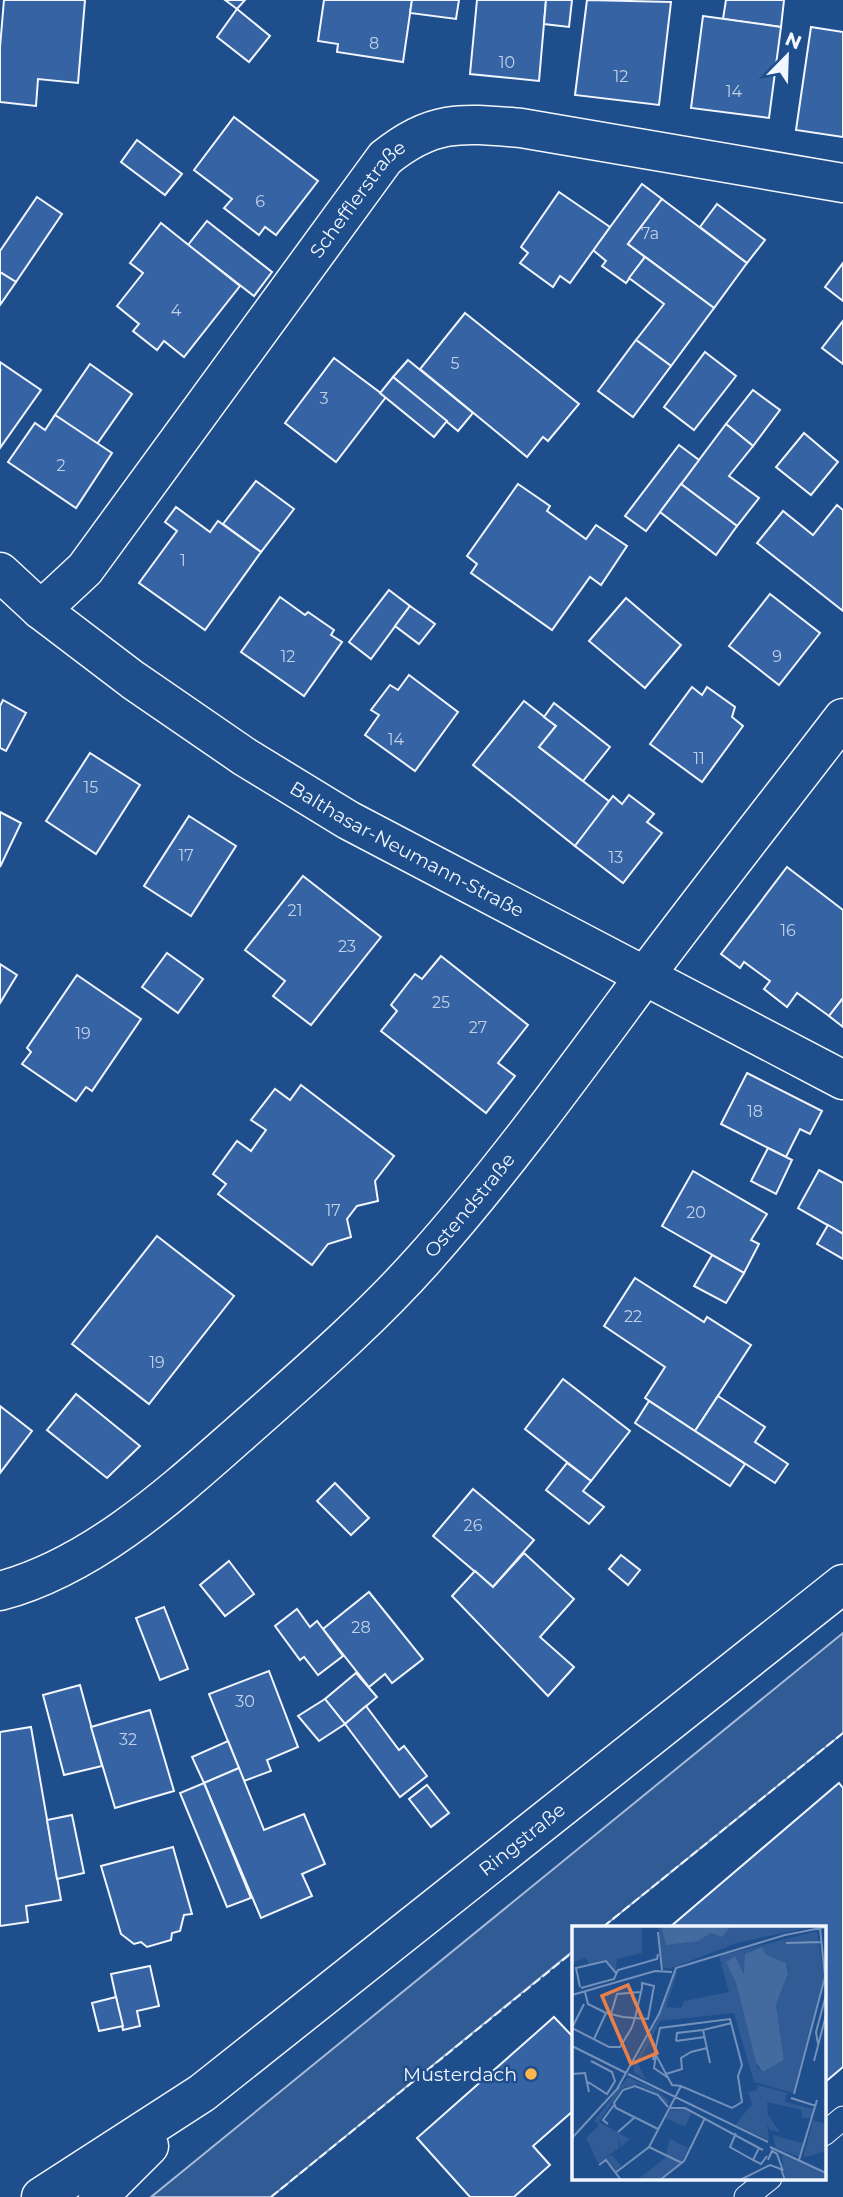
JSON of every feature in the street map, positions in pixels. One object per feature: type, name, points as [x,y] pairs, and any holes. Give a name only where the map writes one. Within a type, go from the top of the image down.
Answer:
[{"type":"street","name":"Schefflerstraße","points":[[41,610],[85,569],[385,158],[434,128],[468,123],[520,128],[843,184]]},
{"type":"street","name":"Balthasar-Neumann-Straße","points":[[0,572],[41,610],[133,680],[245,757],[348,820],[843,1080]]},
{"type":"street","name":"Ostendstraße","points":[[0,1591],[22,1585],[60,1567],[99,1545],[148,1510],[211,1459],[364,1322],[423,1260],[481,1192],[843,718]]},
{"type":"street","name":"Ringstraße","points":[[41,2197],[202,2093],[843,1584]]},
{"type":"street","name":"Ringstraße","points":[[98,2197],[202,2093]]},
{"type":"lane","points":[[826,2132],[843,2118]]},
{"type":"lane","points":[[746,2197],[767,2180]]},
{"type":"shaded area","points":[[843,1633],[843,1733],[604,1926],[572,1926],[572,1952],[271,2197],[151,2197]]},
{"type":"building","points":[[4,0],[85,0],[78,83],[38,79],[36,106],[0,102],[0,47]]},
{"type":"building","points":[[225,0],[245,0],[237,9]]},
{"type":"building","points":[[324,0],[412,0],[403,62],[337,52],[338,44],[318,41]]},
{"type":"building","points":[[412,0],[459,0],[456,19],[410,13]]},
{"type":"building","points":[[477,0],[546,0],[539,81],[470,74]]},
{"type":"building","points":[[546,0],[572,0],[569,27],[544,24]]},
{"type":"building","points":[[587,0],[671,2],[659,105],[575,95]]},
{"type":"building","points":[[726,0],[784,0],[781,27],[723,19]]},
{"type":"building","points":[[237,9],[270,36],[249,62],[217,37]]},
{"type":"building","points":[[703,16],[781,27],[769,118],[691,108]]},
{"type":"building","points":[[811,27],[843,32],[843,137],[796,130]]},
{"type":"building","points":[[234,117],[318,181],[276,235],[265,227],[259,235],[224,208],[232,199],[194,170]]},
{"type":"building","points":[[137,140],[182,174],[165,195],[121,162]]},
{"type":"building","points":[[642,184],[662,199],[628,244],[645,257],[626,283],[602,266],[606,261],[593,250]]},
{"type":"building","points":[[559,192],[610,227],[570,283],[560,276],[553,287],[520,263],[528,253],[521,247]]},
{"type":"building","points":[[37,197],[62,214],[16,282],[0,272],[0,251]]},
{"type":"building","points":[[662,199],[747,263],[714,308],[628,244]]},
{"type":"building","points":[[717,204],[765,240],[747,263],[700,227]]},
{"type":"building","points":[[207,221],[272,272],[254,296],[188,245]]},
{"type":"building","points":[[161,223],[240,286],[184,357],[164,341],[157,350],[133,331],[139,324],[117,306],[143,273],[130,263]]},
{"type":"building","points":[[645,257],[714,308],[671,366],[636,340],[664,304],[629,278]]},
{"type":"building","points":[[843,263],[843,301],[825,287]]},
{"type":"building","points":[[0,272],[16,282],[0,305]]},
{"type":"building","points":[[465,313],[579,404],[548,441],[543,437],[527,457],[420,369]]},
{"type":"building","points":[[843,321],[843,364],[822,348]]},
{"type":"building","points":[[636,340],[671,366],[633,417],[598,391]]},
{"type":"building","points":[[705,352],[736,376],[694,430],[664,407]]},
{"type":"building","points":[[334,358],[386,397],[336,462],[285,423]]},
{"type":"building","points":[[408,360],[473,413],[458,431],[393,377]]},
{"type":"building","points":[[0,362],[41,390],[0,448]]},
{"type":"building","points":[[90,364],[132,394],[97,444],[55,415]]},
{"type":"building","points":[[393,377],[447,421],[434,437],[380,393]]},
{"type":"building","points":[[753,390],[780,410],[753,446],[726,424]]},
{"type":"building","points":[[55,415],[112,453],[76,508],[8,462],[35,423],[45,430]]},
{"type":"building","points":[[726,424],[753,446],[729,476],[759,498],[737,526],[681,484]]},
{"type":"building","points":[[804,433],[838,462],[811,495],[776,467]]},
{"type":"building","points":[[679,445],[699,460],[646,531],[625,516]]},
{"type":"building","points":[[256,481],[294,509],[261,552],[223,524]]},
{"type":"building","points":[[518,484],[550,506],[547,511],[586,539],[596,525],[627,546],[601,585],[590,577],[552,630],[471,573],[477,564],[467,556]]},
{"type":"building","points":[[681,484],[737,526],[716,555],[660,512]]},
{"type":"building","points":[[837,505],[843,510],[843,611],[757,543],[783,511],[813,535]]},
{"type":"building","points":[[176,507],[210,532],[218,521],[261,552],[205,630],[139,583],[177,531],[165,522]]},
{"type":"building","points":[[389,590],[410,606],[371,659],[349,642]]},
{"type":"building","points":[[770,594],[820,633],[779,685],[729,646]]},
{"type":"building","points":[[280,597],[305,615],[308,612],[334,630],[331,635],[342,642],[304,696],[241,652]]},
{"type":"building","points":[[626,598],[681,645],[645,688],[589,641]]},
{"type":"building","points":[[410,606],[435,624],[419,644],[395,626]]},
{"type":"building","points":[[409,675],[458,712],[415,771],[365,735],[379,715],[371,710],[390,685],[398,690]]},
{"type":"building","points":[[692,687],[702,695],[707,687],[735,707],[732,717],[743,726],[702,782],[650,744]]},
{"type":"building","points":[[3,700],[26,713],[6,751],[0,748],[0,706]]},
{"type":"building","points":[[524,701],[556,726],[539,747],[610,802],[575,846],[473,765]]},
{"type":"building","points":[[554,703],[610,747],[583,781],[539,747],[556,726],[544,717]]},
{"type":"building","points":[[90,753],[140,785],[96,854],[46,821]]},
{"type":"building","points":[[629,795],[654,814],[647,822],[662,833],[623,883],[575,846],[613,796],[622,804]]},
{"type":"building","points":[[0,812],[21,823],[0,867]]},
{"type":"building","points":[[189,816],[236,846],[191,916],[144,886]]},
{"type":"building","points":[[787,867],[843,910],[843,998],[829,1016],[797,993],[787,1007],[764,989],[770,981],[744,962],[740,968],[721,954]]},
{"type":"building","points":[[303,876],[381,937],[311,1025],[273,996],[285,981],[245,950]]},
{"type":"building","points":[[167,953],[203,979],[178,1013],[142,987]]},
{"type":"building","points":[[441,956],[528,1025],[498,1063],[515,1076],[486,1113],[381,1031],[397,1011],[391,1005],[415,974],[422,979]]},
{"type":"building","points":[[0,964],[17,975],[0,1003]]},
{"type":"building","points":[[77,975],[141,1019],[92,1091],[86,1087],[76,1101],[22,1064],[31,1052],[27,1048]]},
{"type":"building","points":[[843,998],[843,1027],[829,1016]]},
{"type":"building","points":[[747,1073],[822,1111],[810,1134],[800,1129],[786,1157],[721,1124]]},
{"type":"building","points":[[301,1085],[394,1156],[375,1181],[378,1201],[357,1206],[347,1219],[351,1237],[328,1244],[312,1265],[218,1194],[226,1184],[213,1174],[237,1141],[251,1151],[266,1130],[251,1120],[275,1089],[290,1100]]},
{"type":"building","points":[[768,1148],[792,1160],[776,1194],[751,1181]]},
{"type":"building","points":[[819,1170],[843,1183],[843,1234],[798,1208]]},
{"type":"building","points":[[693,1171],[767,1214],[751,1240],[759,1244],[744,1273],[662,1226]]},
{"type":"building","points":[[828,1225],[843,1234],[843,1259],[817,1244]]},
{"type":"building","points":[[157,1236],[234,1296],[149,1404],[72,1344]]},
{"type":"building","points":[[712,1255],[744,1273],[726,1303],[694,1286]]},
{"type":"building","points":[[635,1278],[704,1322],[707,1317],[751,1345],[695,1431],[645,1398],[665,1367],[604,1326]]},
{"type":"building","points":[[563,1379],[630,1431],[591,1481],[525,1429]]},
{"type":"building","points":[[76,1394],[140,1446],[107,1478],[47,1430]]},
{"type":"building","points":[[718,1396],[765,1427],[755,1442],[788,1464],[775,1483],[695,1431]]},
{"type":"building","points":[[649,1401],[745,1464],[730,1486],[635,1423]]},
{"type":"building","points":[[0,1406],[32,1431],[0,1473]]},
{"type":"building","points":[[567,1463],[591,1481],[583,1491],[604,1507],[589,1524],[546,1490]]},
{"type":"building","points":[[335,1483],[369,1518],[351,1535],[317,1501]]},
{"type":"building","points":[[473,1489],[534,1540],[493,1587],[433,1536]]},
{"type":"building","points":[[524,1553],[574,1599],[540,1637],[574,1667],[548,1696],[452,1596],[475,1571],[493,1587]]},
{"type":"building","points":[[621,1555],[640,1570],[628,1585],[609,1569]]},
{"type":"building","points":[[229,1561],[254,1594],[225,1616],[200,1585]]},
{"type":"building","points":[[369,1592],[423,1659],[392,1683],[385,1674],[369,1687],[323,1629]]},
{"type":"building","points":[[164,1607],[188,1669],[160,1680],[136,1618]]},
{"type":"building","points":[[297,1609],[310,1627],[317,1621],[343,1656],[318,1675],[304,1657],[300,1660],[275,1626]]},
{"type":"building","points":[[269,1671],[298,1747],[267,1760],[271,1771],[244,1781],[209,1694]]},
{"type":"building","points":[[356,1673],[377,1697],[345,1724],[325,1699]]},
{"type":"building","points":[[80,1685],[102,1766],[64,1775],[43,1695]]},
{"type":"building","points":[[325,1699],[345,1724],[319,1741],[298,1716]]},
{"type":"building","points":[[366,1706],[399,1750],[404,1746],[427,1776],[400,1797],[345,1724]]},
{"type":"building","points":[[150,1710],[174,1791],[115,1808],[91,1727]]},
{"type":"building","points":[[31,1727],[61,1900],[26,1906],[28,1922],[0,1926],[0,1732]]},
{"type":"building","points":[[228,1741],[239,1768],[204,1783],[192,1757]]},
{"type":"building","points":[[239,1768],[264,1830],[304,1814],[325,1864],[302,1874],[312,1896],[261,1918],[204,1783]]},
{"type":"building","points":[[204,1783],[251,1898],[227,1907],[180,1793]]},
{"type":"building","points":[[839,1783],[843,1788],[843,2067],[826,2081],[826,1926],[671,1926]]},
{"type":"building","points":[[427,1785],[449,1813],[431,1827],[409,1799]]},
{"type":"building","points":[[72,1815],[84,1873],[57,1879],[47,1820]]},
{"type":"building","points":[[173,1847],[192,1914],[184,1915],[180,1931],[172,1933],[171,1940],[147,1947],[141,1942],[134,1944],[121,1934],[101,1866]]},
{"type":"building","points":[[150,1966],[159,2006],[137,2011],[140,2026],[123,2030],[111,1974]]},
{"type":"building","points":[[116,1997],[123,2026],[99,2031],[92,2003]]},
{"type":"building","name":"Musterdach","points":[[554,2017],[572,2036],[572,2112],[533,2146],[550,2165],[514,2197],[470,2197],[417,2138]]},
{"type":"fence","points":[[604,1926],[843,1733]]},
{"type":"fence","points":[[271,2197],[572,1953]]},
{"type":"place","name":"Musterdach","points":[[531,2074]]}]
